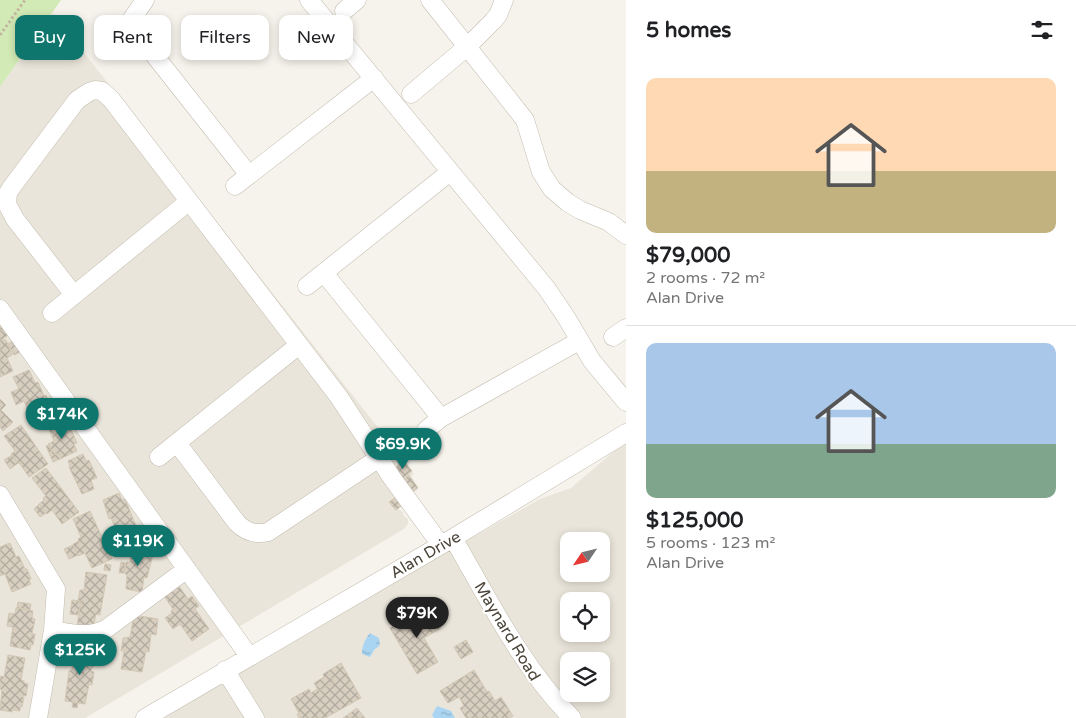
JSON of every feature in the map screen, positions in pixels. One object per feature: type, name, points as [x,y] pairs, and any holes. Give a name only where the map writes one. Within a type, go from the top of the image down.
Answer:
[{"type":"street","points":[[135,15],[145,0]]},
{"type":"street","points":[[310,0],[547,289],[592,361],[626,402]]},
{"type":"street","points":[[344,11],[358,0]]},
{"type":"street","points":[[430,0],[525,120],[541,172],[552,189],[567,202],[580,210],[609,222],[626,235]]},
{"type":"street","points":[[411,94],[468,46],[498,15],[504,0]]},
{"type":"street","points":[[158,60],[249,175]]},
{"type":"street","points":[[235,186],[374,78]]},
{"type":"street","name":"Maynard Road","points":[[74,295],[15,220],[7,198],[11,188],[77,100],[95,90],[107,94],[339,397],[379,458],[447,542],[531,670],[553,699],[572,718]]},
{"type":"street","points":[[307,286],[450,172]]},
{"type":"street","points":[[52,313],[188,202]]},
{"type":"street","points":[[324,272],[441,418]]},
{"type":"street","points":[[0,309],[249,656]]},
{"type":"street","points":[[426,430],[441,418],[579,341]]},
{"type":"street","points":[[159,457],[299,345]]},
{"type":"street","name":"Alan Drive","points":[[145,718],[447,542],[626,433]]},
{"type":"street","points":[[177,443],[237,523],[243,529],[254,534],[268,532],[379,458]]},
{"type":"street","points":[[0,496],[56,589],[53,630],[38,718]]},
{"type":"street","points":[[53,630],[83,634],[97,633],[106,629],[187,568]]},
{"type":"street","points":[[225,670],[255,718]]},
{"type":"path","points":[[0,35],[25,0]]},
{"type":"shaded area","points":[[84,53],[412,471],[414,474],[410,477],[418,488],[398,509],[408,519],[408,524],[404,529],[85,718],[0,718],[0,87],[19,60],[84,60]]},
{"type":"shaded area","points":[[626,444],[626,718],[162,718],[321,624],[540,499],[571,488],[613,452]]},
{"type":"green space","points":[[0,0],[61,0],[50,15],[15,15],[15,60],[19,60],[0,87]]},
{"type":"water","points":[[370,633],[379,638],[380,645],[370,657],[362,654],[364,643]]},
{"type":"water","points":[[437,706],[451,711],[455,718],[434,718],[432,715]]},
{"type":"building","points":[[0,326],[4,331],[6,330],[8,335],[3,339],[6,340],[12,355],[7,358],[13,371],[0,377]]},
{"type":"building","points":[[15,339],[24,350],[14,355],[8,344]]},
{"type":"building","points":[[29,370],[35,383],[38,382],[44,396],[46,395],[51,414],[45,416],[47,422],[35,427],[24,401],[16,405],[11,392],[19,389],[13,377]]},
{"type":"building","points":[[0,399],[6,405],[1,410],[13,422],[3,431],[0,427]]},
{"type":"building","points":[[59,420],[63,428],[69,425],[77,443],[74,444],[77,451],[62,458],[59,453],[53,455],[48,444],[54,441],[47,425]]},
{"type":"building","points":[[21,425],[48,464],[29,477],[20,464],[22,462],[19,464],[11,454],[15,451],[4,436]]},
{"type":"building","points":[[49,445],[53,455],[59,453],[62,458],[53,462],[46,446]]},
{"type":"building","points":[[83,454],[86,461],[89,460],[97,478],[91,480],[94,489],[82,494],[68,461]]},
{"type":"building","points":[[12,455],[18,463],[10,469],[4,460]]},
{"type":"building","points":[[404,461],[412,471],[402,479],[394,469]]},
{"type":"building","points":[[46,468],[79,512],[62,524],[52,510],[47,514],[39,504],[46,496],[32,478]]},
{"type":"building","points":[[409,475],[418,488],[411,493],[402,481]]},
{"type":"building","points":[[119,493],[122,500],[125,499],[137,528],[119,536],[111,518],[109,519],[103,500]]},
{"type":"building","points":[[398,496],[404,504],[396,510],[389,502]]},
{"type":"building","points":[[39,504],[46,513],[40,517],[34,509]]},
{"type":"building","points":[[90,511],[112,559],[92,568],[85,553],[78,556],[73,544],[79,541],[78,539],[81,537],[73,519]]},
{"type":"building","points":[[10,543],[16,557],[19,556],[31,579],[29,580],[31,584],[12,592],[5,574],[0,576],[0,547]]},
{"type":"building","points":[[133,543],[152,547],[152,551],[154,551],[147,578],[144,577],[142,592],[126,589],[127,575],[124,573],[126,562],[130,562]]},
{"type":"building","points":[[73,545],[78,555],[69,559],[64,549]]},
{"type":"building","points":[[121,562],[125,563],[124,573],[119,573]]},
{"type":"building","points":[[105,564],[111,565],[110,571],[104,570]]},
{"type":"building","points":[[86,572],[107,575],[100,615],[96,614],[93,629],[77,626],[81,601],[78,601],[80,590],[84,590]]},
{"type":"building","points":[[179,586],[188,599],[192,596],[199,606],[195,609],[209,629],[192,641],[180,624],[173,629],[165,618],[172,613],[173,609],[164,596]]},
{"type":"building","points":[[72,600],[81,601],[78,615],[70,614]]},
{"type":"building","points":[[18,602],[31,604],[30,610],[17,608]]},
{"type":"building","points":[[16,608],[33,611],[32,618],[35,619],[32,634],[35,634],[30,650],[10,646],[13,627],[7,626],[9,613],[15,614]]},
{"type":"building","points":[[429,608],[441,628],[424,638],[438,662],[417,674],[390,628],[411,616],[417,627],[420,625],[414,616]]},
{"type":"building","points":[[134,615],[158,619],[156,635],[151,634],[149,652],[146,651],[142,672],[121,669],[124,651],[121,651],[123,638],[130,637]]},
{"type":"building","points":[[466,640],[473,652],[461,659],[454,647]]},
{"type":"building","points":[[77,647],[94,649],[92,663],[94,664],[91,671],[94,672],[92,685],[89,684],[85,704],[65,701],[69,671],[72,669]]},
{"type":"building","points":[[8,655],[25,658],[21,680],[28,684],[26,696],[22,695],[24,697],[20,711],[0,710],[2,690],[0,689],[0,676],[4,677]]},
{"type":"building","points":[[341,663],[361,698],[325,718],[299,718],[297,714],[299,713],[291,699],[309,689],[311,693],[317,689],[319,691],[334,682],[328,671]]},
{"type":"building","points":[[474,670],[487,692],[489,691],[495,701],[501,697],[513,716],[509,718],[466,718],[460,708],[464,706],[459,697],[448,703],[440,691]]},
{"type":"building","points":[[328,671],[334,682],[319,691],[314,683],[324,677],[323,674]]},
{"type":"building","points":[[73,702],[78,703],[77,708],[72,707]]},
{"type":"building","points":[[357,708],[365,718],[343,718]]}]
